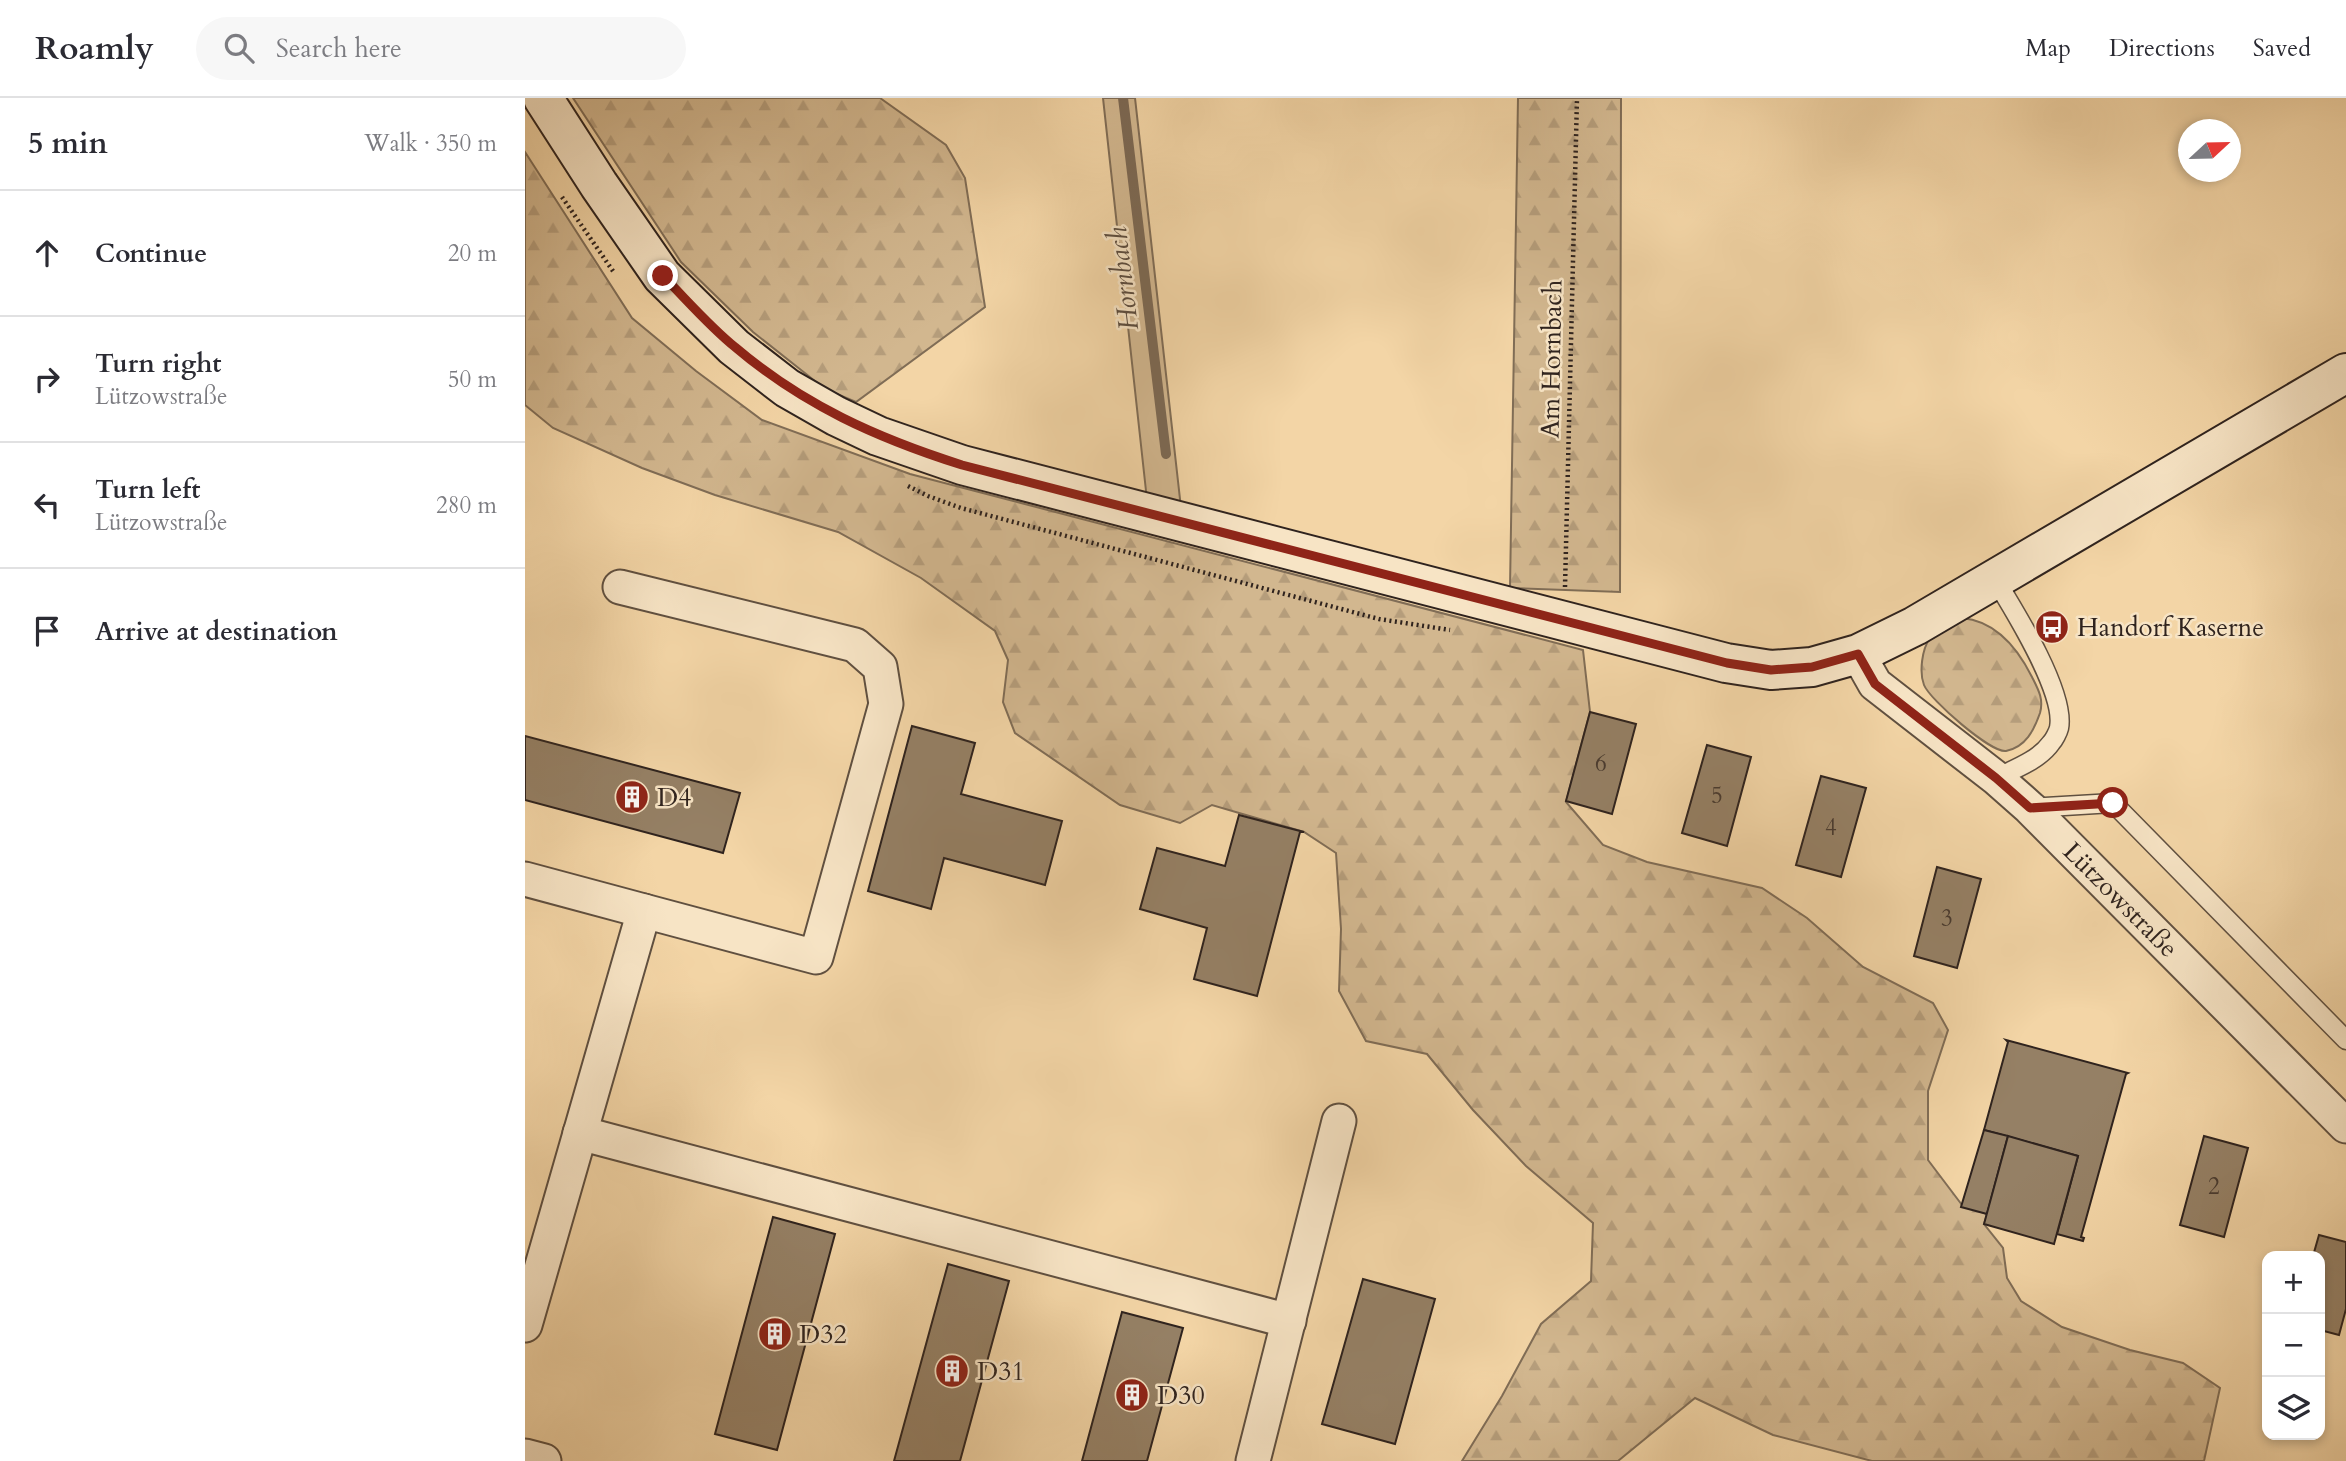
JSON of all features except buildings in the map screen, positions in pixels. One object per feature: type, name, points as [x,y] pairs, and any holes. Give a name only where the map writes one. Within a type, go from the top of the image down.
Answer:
[{"type":"street","points":[[543,98],[599,185],[663,276],[734,346],[787,388],[878,436],[962,465],[1564,622],[1727,663],[1771,670],[1812,667],[1858,654],[1915,626],[2346,373]]},
{"type":"street","points":[[525,878],[816,957],[885,704],[880,667],[855,645],[620,587]]},
{"type":"street","name":"Lützowstraße","points":[[1858,654],[1875,684],[1996,778],[2030,808],[2346,1126]]},
{"type":"street","points":[[525,1325],[644,911]]},
{"type":"street","points":[[1253,1461],[1339,1121]]},
{"type":"street","points":[[580,1133],[1289,1321]]},
{"type":"street","points":[[525,1456],[544,1461]]},
{"type":"lane","points":[[1995,579],[2020,620],[2049,680],[2057,702],[2059,728],[2051,744],[2032,760],[1996,778]]},
{"type":"lane","points":[[2030,808],[2113,803],[2346,1040]]},
{"type":"path","name":"Am Hornbach","points":[[1564,622],[1577,98]]},
{"type":"green space","points":[[573,98],[880,98],[946,145],[965,178],[985,307],[856,402],[825,389],[753,332],[681,262]]},
{"type":"green space","points":[[1103,98],[1135,98],[1181,508],[1147,500]]},
{"type":"green space","points":[[1518,98],[1621,98],[1620,592],[1510,588]]},
{"type":"green space","points":[[525,152],[632,318],[696,371],[762,420],[910,474],[1583,650],[1590,712],[1566,802],[1603,845],[1647,862],[1762,888],[1807,918],[1863,967],[1933,1003],[1948,1030],[1928,1091],[1928,1160],[1962,1205],[1987,1214],[1984,1224],[2003,1248],[2007,1278],[2021,1301],[2062,1327],[2130,1350],[2183,1363],[2220,1388],[2204,1461],[1872,1461],[1773,1435],[1695,1398],[1618,1461],[1462,1461],[1502,1396],[1541,1324],[1591,1281],[1593,1223],[1526,1166],[1473,1110],[1427,1054],[1366,1041],[1339,991],[1341,929],[1336,853],[1304,832],[1212,805],[1180,823],[1120,805],[1015,733],[1003,702],[1008,660],[995,631],[921,578],[838,532],[715,495],[642,468],[553,428],[525,405]]},
{"type":"green space","points":[[1962,618],[1985,625],[2005,638],[2020,656],[2038,690],[2041,703],[2038,719],[2024,742],[2013,749],[1998,749],[1975,735],[1937,702],[1922,680],[1923,654],[1930,638]]},
{"type":"waterway","name":"Hornbach","points":[[1123,98],[1166,454]]},
{"type":"place","name":"Handorf Kaserne","points":[[2052,627]]},
{"type":"place","name":"D4","points":[[632,797]]},
{"type":"place","name":"D32","points":[[775,1334]]},
{"type":"place","name":"D31","points":[[952,1371]]},
{"type":"place","name":"D30","points":[[1132,1395]]},
{"type":"route","points":[[663,276],[734,346],[787,388],[836,416],[920,452],[1727,663],[1771,670],[1812,667],[1858,654],[1875,684],[1996,778],[2030,808],[2113,803]]}]
